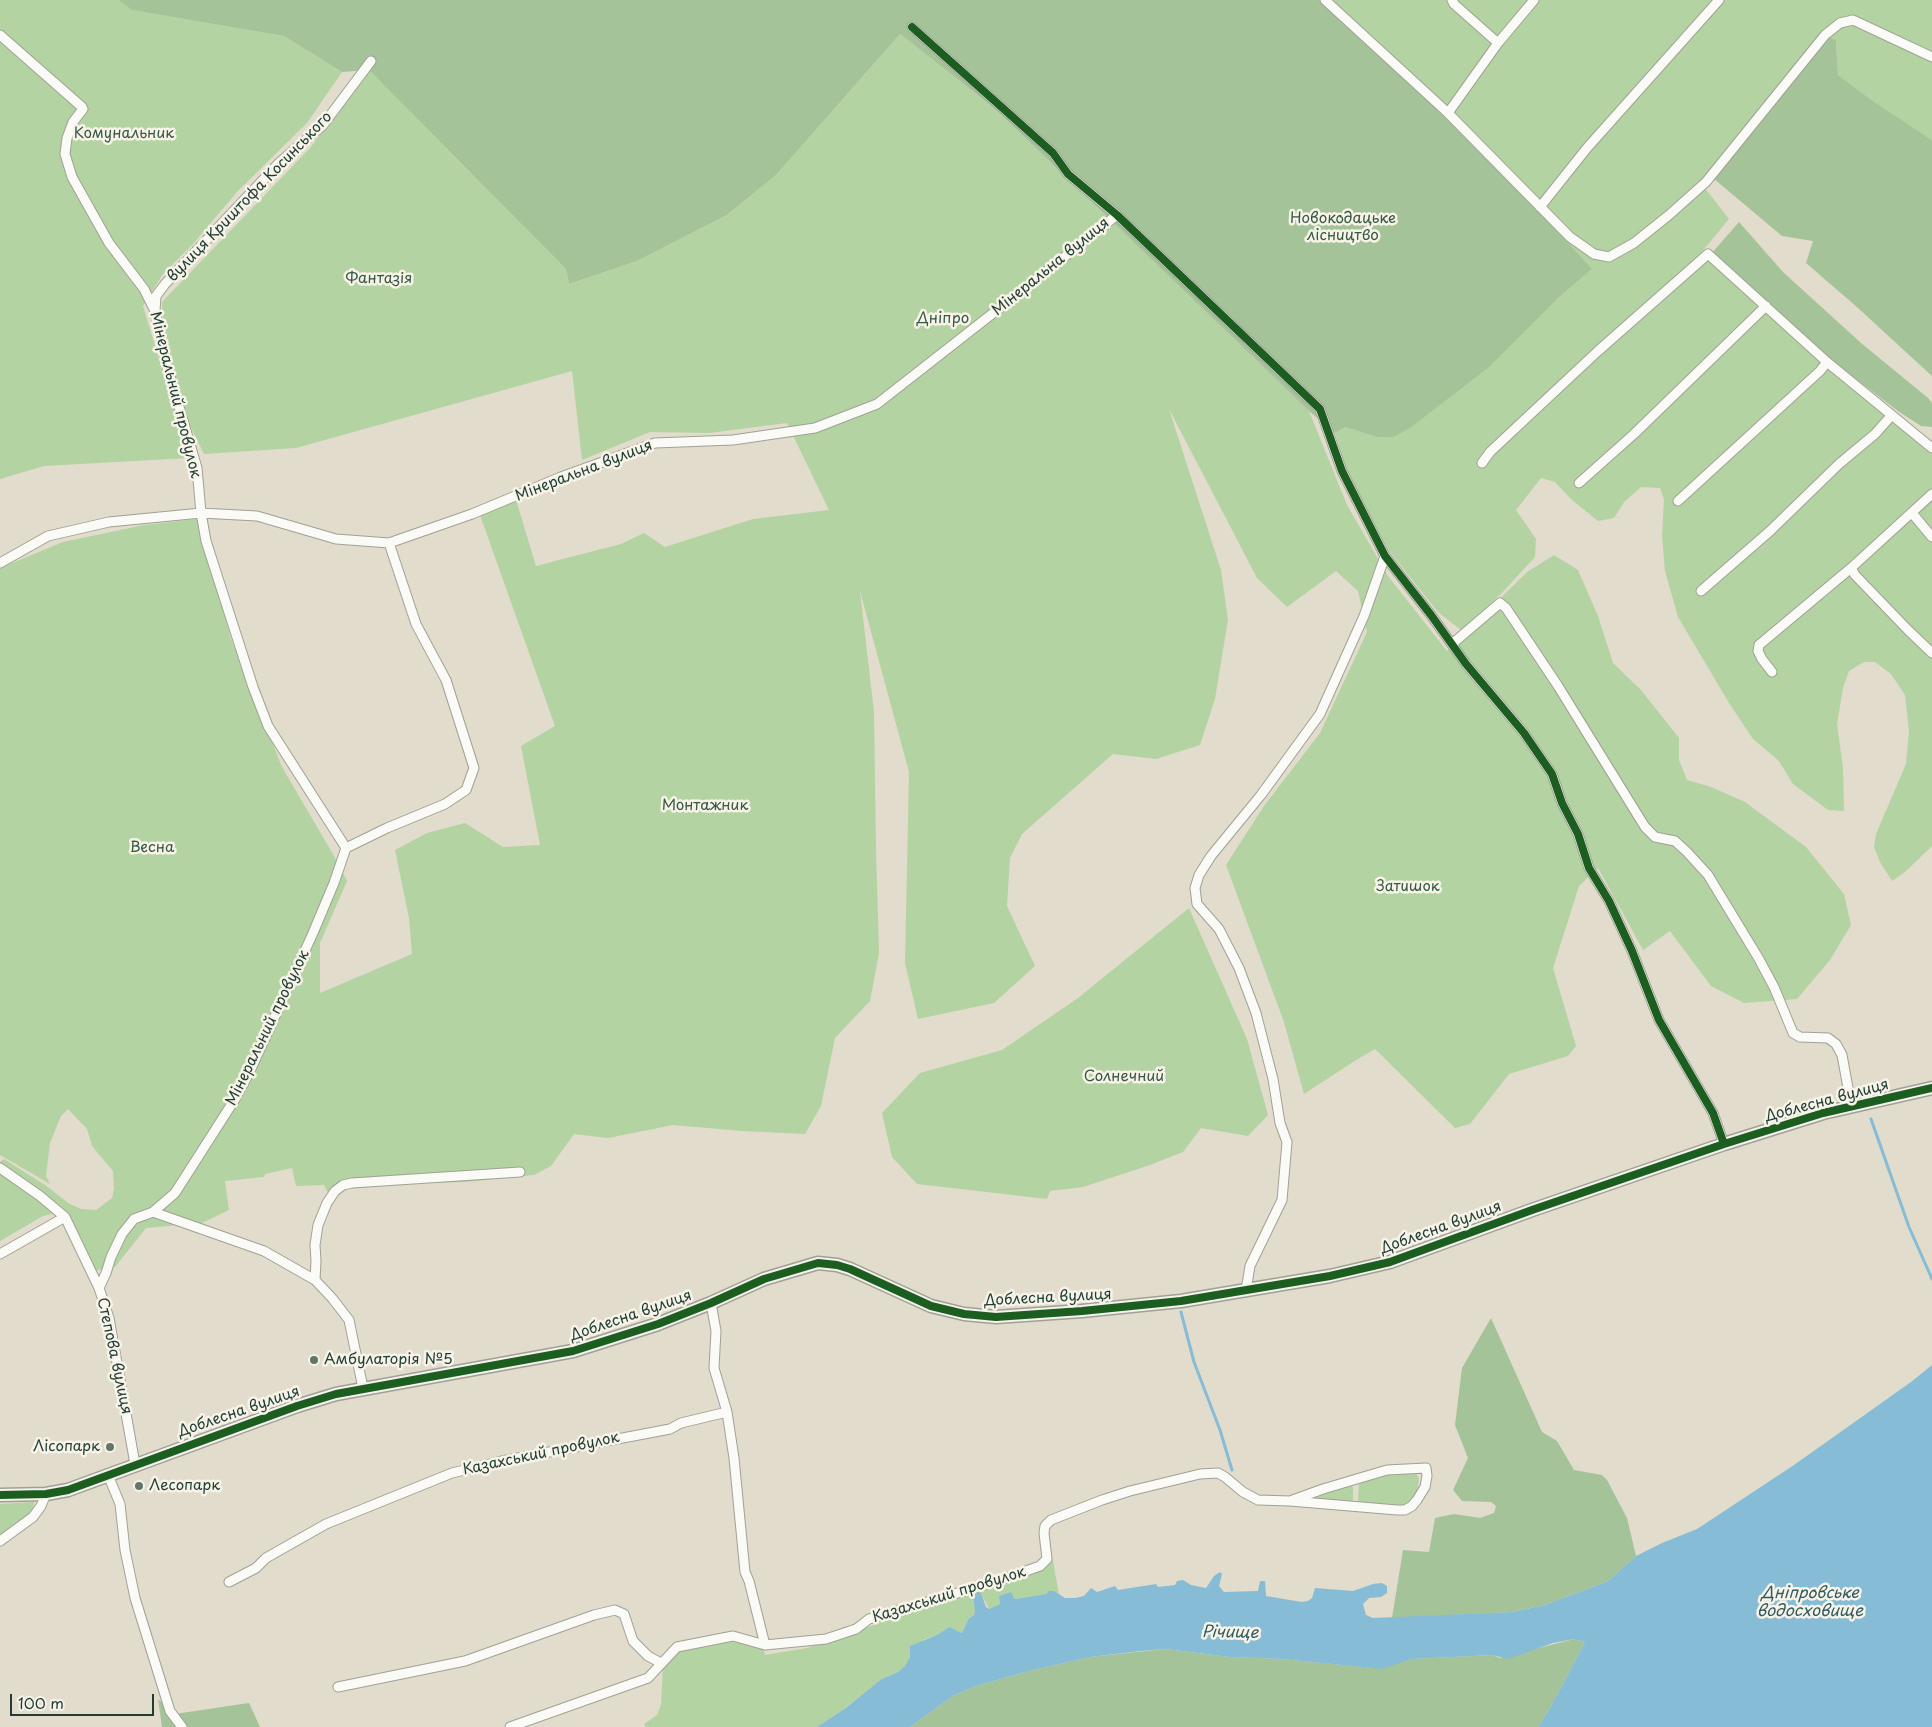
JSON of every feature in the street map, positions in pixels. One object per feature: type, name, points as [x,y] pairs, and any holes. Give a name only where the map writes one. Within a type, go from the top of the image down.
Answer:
[{"type":"street","points":[[1325,0],[1448,114],[1570,237],[1594,254],[1609,257],[1634,243],[1706,182],[1825,34],[1840,23],[1853,20],[1932,57]]},
{"type":"street","points":[[1452,0],[1454,4],[1498,42]]},
{"type":"street","points":[[1448,114],[1498,42],[1534,0]]},
{"type":"street","points":[[1540,207],[1587,148],[1720,0]]},
{"type":"street","points":[[912,27],[1053,153],[1068,174],[1117,214],[1320,409],[1342,471],[1385,556],[1466,664],[1524,733],[1552,774],[1562,803],[1578,834],[1589,868],[1609,901],[1632,951],[1659,1020],[1713,1113],[1724,1144]]},
{"type":"street","name":"Мінеральний провулок","points":[[0,35],[81,104],[83,109],[73,122],[67,138],[66,154],[72,177],[109,243],[144,289],[155,311],[167,366],[197,468],[201,513],[206,541],[254,687],[268,726],[346,848],[313,933],[250,1071],[235,1099],[175,1192],[153,1212],[134,1219],[122,1234],[99,1288]]},
{"type":"street","name":"вулиця Криштофа Косинського","points":[[155,311],[156,296],[165,284],[278,164],[323,125],[371,62]]},
{"type":"street","name":"Мінеральна вулиця","points":[[0,563],[48,536],[109,522],[201,513],[257,516],[336,539],[389,543],[472,514],[560,477],[655,442],[733,440],[815,428],[877,404],[1117,214]]},
{"type":"street","points":[[1482,463],[1490,452],[1583,364],[1708,254],[1827,362],[1932,448]]},
{"type":"street","points":[[1579,483],[1634,434],[1766,306]]},
{"type":"street","points":[[1678,501],[1820,371],[1827,362]]},
{"type":"street","points":[[1701,591],[1770,531],[1839,464],[1875,434],[1891,416]]},
{"type":"street","points":[[1772,672],[1758,651],[1759,645],[1851,568],[1932,494]]},
{"type":"street","points":[[1912,513],[1932,537]]},
{"type":"street","points":[[346,848],[387,828],[445,804],[466,790],[474,768],[446,680],[416,624],[389,543]]},
{"type":"street","points":[[1246,1290],[1250,1266],[1282,1200],[1288,1142],[1280,1124],[1273,1079],[1256,1013],[1239,968],[1219,929],[1196,904],[1195,888],[1199,875],[1211,856],[1261,795],[1320,714],[1364,616],[1385,556]]},
{"type":"street","points":[[1851,568],[1861,582],[1932,653]]},
{"type":"street","points":[[1452,644],[1500,603],[1506,608],[1558,686],[1645,827],[1655,837],[1675,841],[1708,875],[1774,986],[1792,1034],[1800,1037],[1828,1038],[1836,1044],[1842,1055],[1848,1088],[1848,1107]]},
{"type":"street","name":"Доблесна вулиця","points":[[0,1496],[46,1494],[68,1490],[297,1406],[363,1388],[573,1351],[658,1324],[712,1303],[764,1279],[818,1264],[837,1265],[850,1269],[931,1306],[964,1314],[996,1317],[1181,1301],[1330,1276],[1390,1262],[1532,1210],[1724,1144],[1823,1113],[1932,1088]]},
{"type":"street","name":"Степова вулиця","points":[[0,1168],[40,1196],[65,1217],[99,1288],[109,1318],[135,1464]]},
{"type":"street","points":[[315,1280],[315,1246],[318,1225],[327,1203],[335,1191],[343,1185],[520,1172]]},
{"type":"street","points":[[153,1212],[264,1251],[315,1280],[349,1320],[363,1388]]},
{"type":"street","points":[[0,1254],[65,1217]]},
{"type":"street","points":[[712,1303],[716,1331],[714,1368],[727,1412],[734,1458],[745,1572],[765,1645]]},
{"type":"street","name":"Казахський провулок","points":[[229,1582],[256,1568],[266,1558],[326,1524],[452,1473],[502,1460],[670,1428],[682,1423],[727,1412]]},
{"type":"street","name":"Казахський провулок","points":[[510,1727],[648,1678],[678,1647],[732,1636],[765,1645],[826,1639],[856,1629],[869,1619],[994,1582],[1040,1566],[1047,1559],[1044,1526],[1050,1520],[1130,1490],[1200,1474],[1218,1473],[1225,1476],[1243,1492],[1258,1500],[1405,1510],[1412,1506],[1425,1487],[1426,1468],[1387,1470],[1290,1501]]},
{"type":"street","points":[[108,1475],[120,1504],[125,1550],[135,1598],[170,1710],[182,1727]]},
{"type":"street","points":[[0,1541],[33,1517],[41,1506],[46,1494]]},
{"type":"street","points":[[338,1687],[350,1683],[465,1661],[594,1615],[615,1610],[624,1614],[633,1641],[648,1656],[661,1663]]},
{"type":"green space","name":"Комунальник","points":[[0,0],[121,0],[133,10],[284,36],[342,72],[307,123],[237,192],[193,244],[163,274],[143,306],[189,458],[44,466],[0,479]]},
{"type":"green space","name":"Новокодацьке лісництво","points":[[119,0],[1321,0],[1451,116],[1592,269],[1557,299],[1489,367],[1410,428],[1393,437],[1377,437],[1345,427],[1335,433],[1309,411],[994,108],[900,34],[776,175],[727,215],[637,261],[569,284],[566,269],[369,70],[342,72],[284,36],[132,10]]},
{"type":"green space","points":[[1321,0],[1932,0],[1932,140],[1838,75],[1836,41],[1756,115],[1700,182],[1729,219],[1701,253],[1834,373],[1932,454],[1932,846],[1905,872],[1892,881],[1880,862],[1874,847],[1876,834],[1906,764],[1909,731],[1905,695],[1891,674],[1875,662],[1864,662],[1849,671],[1843,688],[1837,724],[1843,768],[1844,811],[1828,810],[1793,784],[1779,761],[1753,739],[1729,703],[1678,617],[1665,571],[1662,536],[1664,499],[1660,488],[1641,487],[1624,502],[1614,518],[1598,521],[1572,500],[1555,482],[1541,478],[1516,510],[1536,539],[1535,557],[1500,595],[1461,630],[1438,612],[1389,551],[1348,474],[1335,433],[1345,427],[1377,437],[1557,299],[1592,269]]},
{"type":"green space","points":[[1820,32],[1836,41],[1838,75],[1932,140],[1932,376],[1806,263],[1813,241],[1782,236],[1707,173]]},
{"type":"green space","points":[[900,34],[994,108],[1309,411],[1347,505],[1388,576],[1447,651],[1527,572],[1554,555],[1578,570],[1598,616],[1613,663],[1641,690],[1679,738],[1679,760],[1687,780],[1711,787],[1745,802],[1806,847],[1844,894],[1851,925],[1830,960],[1797,999],[1744,1003],[1711,986],[1670,931],[1643,950],[1598,868],[1579,886],[1553,968],[1576,1046],[1568,1056],[1509,1074],[1470,1124],[1455,1128],[1375,1049],[1304,1094],[1284,1022],[1226,865],[1264,806],[1320,733],[1367,632],[1358,591],[1336,571],[1287,607],[1257,578],[1169,409],[1221,570],[1228,620],[1215,699],[1200,745],[1156,759],[1113,754],[1022,834],[1010,858],[1007,906],[1035,966],[994,1003],[918,1019],[905,963],[909,772],[860,591],[874,712],[879,953],[870,1001],[835,1038],[821,1106],[805,1134],[673,1125],[608,1138],[574,1134],[551,1166],[534,1175],[466,1182],[396,1184],[349,1189],[329,1195],[324,1185],[296,1186],[292,1168],[265,1174],[264,1177],[225,1181],[229,1210],[202,1223],[146,1228],[115,1267],[92,1271],[78,1237],[64,1211],[43,1216],[0,1241],[0,1162],[4,1159],[48,1187],[68,1203],[81,1209],[96,1210],[112,1198],[114,1189],[113,1171],[92,1146],[87,1129],[68,1109],[61,1116],[50,1143],[46,1176],[50,1184],[0,1155],[0,568],[63,542],[144,525],[197,519],[231,639],[282,767],[347,881],[320,943],[320,993],[412,954],[409,918],[395,850],[427,833],[465,823],[503,847],[540,845],[521,746],[555,726],[480,515],[516,500],[536,566],[621,544],[644,533],[665,547],[753,519],[829,510],[787,423],[709,433],[650,432],[582,460],[572,371],[296,448],[204,454],[185,416],[163,332],[162,302],[310,148],[369,70],[566,269],[569,284],[637,261],[727,215],[776,175]]},
{"type":"green space","points":[[1739,222],[1783,272],[1861,343],[1928,398],[1932,403],[1932,427],[1921,426],[1898,411],[1831,360],[1712,253]]},
{"type":"green space","name":"Солнечний","points":[[1189,908],[1247,1039],[1268,1115],[1248,1136],[1201,1128],[1183,1152],[1083,1187],[1050,1191],[1047,1199],[917,1184],[892,1157],[882,1113],[920,1073],[1002,1050],[1078,998]]},
{"type":"green space","points":[[1491,1318],[1542,1432],[1557,1441],[1574,1470],[1602,1475],[1607,1480],[1627,1518],[1636,1556],[1608,1581],[1545,1605],[1512,1612],[1392,1618],[1403,1550],[1429,1552],[1435,1518],[1454,1514],[1480,1518],[1494,1513],[1496,1506],[1491,1502],[1462,1501],[1453,1490],[1468,1458],[1455,1425],[1462,1368]]},
{"type":"green space","points":[[1415,1471],[1419,1479],[1417,1494],[1405,1506],[1360,1503],[1358,1501],[1359,1480],[1390,1472]]},
{"type":"green space","points":[[1351,1484],[1353,1488],[1353,1502],[1318,1499],[1317,1497],[1317,1494]]},
{"type":"green space","points":[[34,1502],[33,1511],[0,1536],[0,1504]]},
{"type":"green space","points":[[1045,1555],[1052,1555],[1059,1595],[1054,1591],[1047,1594],[1015,1599],[1011,1592],[1000,1604],[989,1609],[981,1593],[973,1595],[974,1615],[969,1618],[962,1633],[949,1627],[937,1635],[923,1640],[910,1657],[906,1666],[880,1680],[846,1708],[817,1727],[646,1727],[644,1724],[657,1715],[661,1704],[663,1667],[679,1650],[730,1639],[763,1647],[765,1655],[807,1648],[880,1623],[876,1612],[942,1595],[1037,1564]]},
{"type":"green space","points":[[1574,1639],[1585,1642],[1538,1727],[910,1727],[953,1696],[973,1687],[1029,1671],[1090,1657],[1165,1649],[1230,1657],[1282,1659],[1375,1668],[1412,1659],[1492,1655],[1500,1658]]},
{"type":"green space","points":[[158,1699],[175,1714],[249,1703],[260,1727],[162,1727]]},
{"type":"water","name":"Дніпровське водосховище","points":[[1932,1365],[1932,1727],[1538,1727],[1585,1642],[1574,1639],[1553,1643],[1508,1659],[1492,1655],[1412,1659],[1382,1669],[1282,1659],[1230,1657],[1165,1649],[1141,1651],[1090,1657],[1029,1671],[973,1687],[953,1696],[910,1727],[817,1727],[846,1708],[880,1680],[898,1672],[905,1666],[910,1657],[910,1646],[937,1635],[949,1627],[962,1633],[969,1618],[974,1615],[973,1595],[976,1593],[981,1593],[986,1607],[989,1609],[1000,1604],[999,1596],[1011,1592],[1015,1599],[1046,1594],[1049,1591],[1054,1591],[1065,1598],[1075,1598],[1084,1596],[1091,1588],[1097,1592],[1115,1586],[1118,1590],[1156,1584],[1158,1587],[1175,1585],[1177,1581],[1183,1580],[1191,1585],[1206,1588],[1214,1576],[1220,1572],[1222,1574],[1219,1586],[1224,1592],[1258,1591],[1260,1581],[1265,1581],[1266,1596],[1302,1602],[1312,1598],[1315,1588],[1353,1591],[1382,1583],[1387,1586],[1387,1593],[1381,1597],[1369,1598],[1363,1604],[1366,1615],[1373,1618],[1512,1612],[1545,1605],[1608,1581],[1636,1556],[1697,1529],[1794,1465]]},
{"type":"waterway","points":[[1871,1119],[1909,1227],[1932,1279]]},
{"type":"waterway","points":[[1181,1312],[1194,1362],[1220,1430],[1232,1470]]},
{"type":"cycle path","points":[[912,27],[1053,153],[1068,174],[1117,215],[1320,409],[1342,471],[1385,556],[1466,664],[1524,733],[1552,774],[1562,803],[1578,834],[1589,868],[1609,901],[1632,951],[1659,1020],[1713,1113],[1724,1144]]},
{"type":"cycle path","points":[[0,1495],[46,1494],[68,1490],[297,1406],[336,1394],[573,1351],[658,1324],[764,1279],[818,1263],[837,1265],[850,1269],[931,1306],[964,1314],[996,1317],[1181,1301],[1330,1276],[1390,1262],[1532,1210],[1724,1144],[1823,1113],[1932,1088]]},
{"type":"place","name":"Амбулаторія №5","points":[[314,1360]]},
{"type":"place","name":"Лісопарк","points":[[110,1447]]},
{"type":"place","name":"Лесопарк","points":[[139,1486]]},
{"type":"park label","name":"Фантазія","points":[[379,279]]},
{"type":"park label","name":"Дніпро","points":[[943,319]]},
{"type":"park label","name":"Монтажник","points":[[705,806]]},
{"type":"park label","name":"Весна","points":[[152,848]]},
{"type":"park label","name":"Затишок","points":[[1408,887]]},
{"type":"water label","name":"Річище","points":[[1230,1633]]}]
